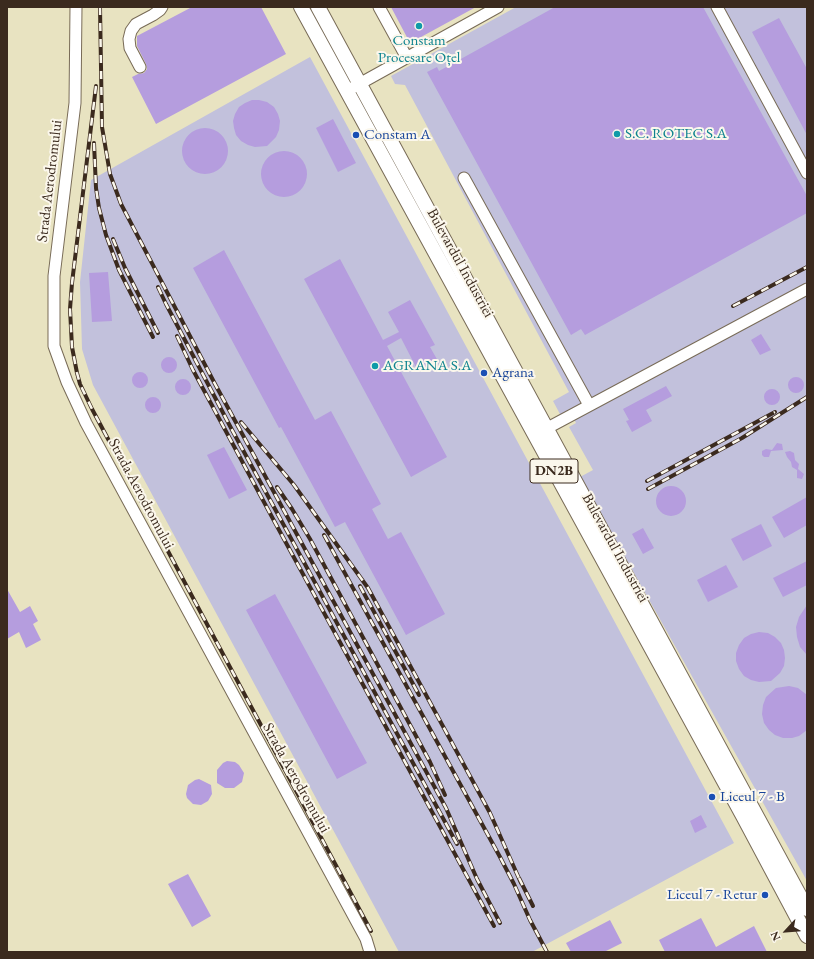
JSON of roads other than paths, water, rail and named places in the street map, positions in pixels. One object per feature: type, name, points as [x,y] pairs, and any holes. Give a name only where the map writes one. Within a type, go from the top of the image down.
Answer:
[{"type":"main road","name":"Bulevardul Industriei","points":[[301,7],[353,88],[540,432],[807,908]]},
{"type":"main road","name":"Bulevardul Industriei","points":[[318,7],[353,88]]},
{"type":"main road","name":"Bulevardul Industriei","points":[[798,894],[807,936]]},
{"type":"street","name":"Strada Aerodromului","points":[[76,7],[75,103],[54,276],[54,346],[66,382],[86,423],[366,939],[370,952]]},
{"type":"street","points":[[140,67],[130,48],[129,39],[131,31],[136,24],[153,15],[162,7]]},
{"type":"street","points":[[379,7],[407,58]]},
{"type":"street","points":[[353,88],[498,7]]},
{"type":"street","points":[[717,7],[807,173]]},
{"type":"street","points":[[464,178],[589,405]]},
{"type":"street","points":[[540,432],[807,289]]},
{"type":"railway","points":[[100,7],[102,127],[110,174],[121,204],[215,384],[446,808],[477,879],[500,923]]},
{"type":"railway","points":[[96,86],[70,309],[72,347],[80,384],[371,931]]},
{"type":"railway","points":[[94,143],[96,188],[99,208],[106,235],[119,270],[153,337]]},
{"type":"railway","points":[[113,239],[125,268],[158,333]]},
{"type":"railway","points":[[733,306],[807,267]]},
{"type":"railway","points":[[158,287],[231,428],[457,844]]},
{"type":"railway","points":[[177,336],[193,370],[494,926]]},
{"type":"railway","points":[[648,489],[742,438],[807,397]]},
{"type":"railway","points":[[647,481],[775,412]]},
{"type":"railway","points":[[241,422],[294,485],[368,588],[490,813],[521,883]]},
{"type":"railway","points":[[277,487],[310,539],[430,762],[445,795]]},
{"type":"railway","points":[[324,535],[500,857],[547,952]]},
{"type":"railway","points":[[360,586],[419,695]]},
{"type":"railway","points":[[519,878],[533,906]]},
{"type":"place","name":"Constam Procesare Oțel","points":[[419,26]]},
{"type":"place","name":"S.C. ROTEC S.A","points":[[617,134]]},
{"type":"place","name":"Constam A","points":[[356,135]]},
{"type":"place","name":"AGRANA S.A","points":[[375,366]]},
{"type":"place","name":"Agrana","points":[[484,373]]},
{"type":"place","name":"Liceul 7 - B","points":[[712,797]]},
{"type":"place","name":"Liceul 7 - Retur","points":[[765,895]]}]
